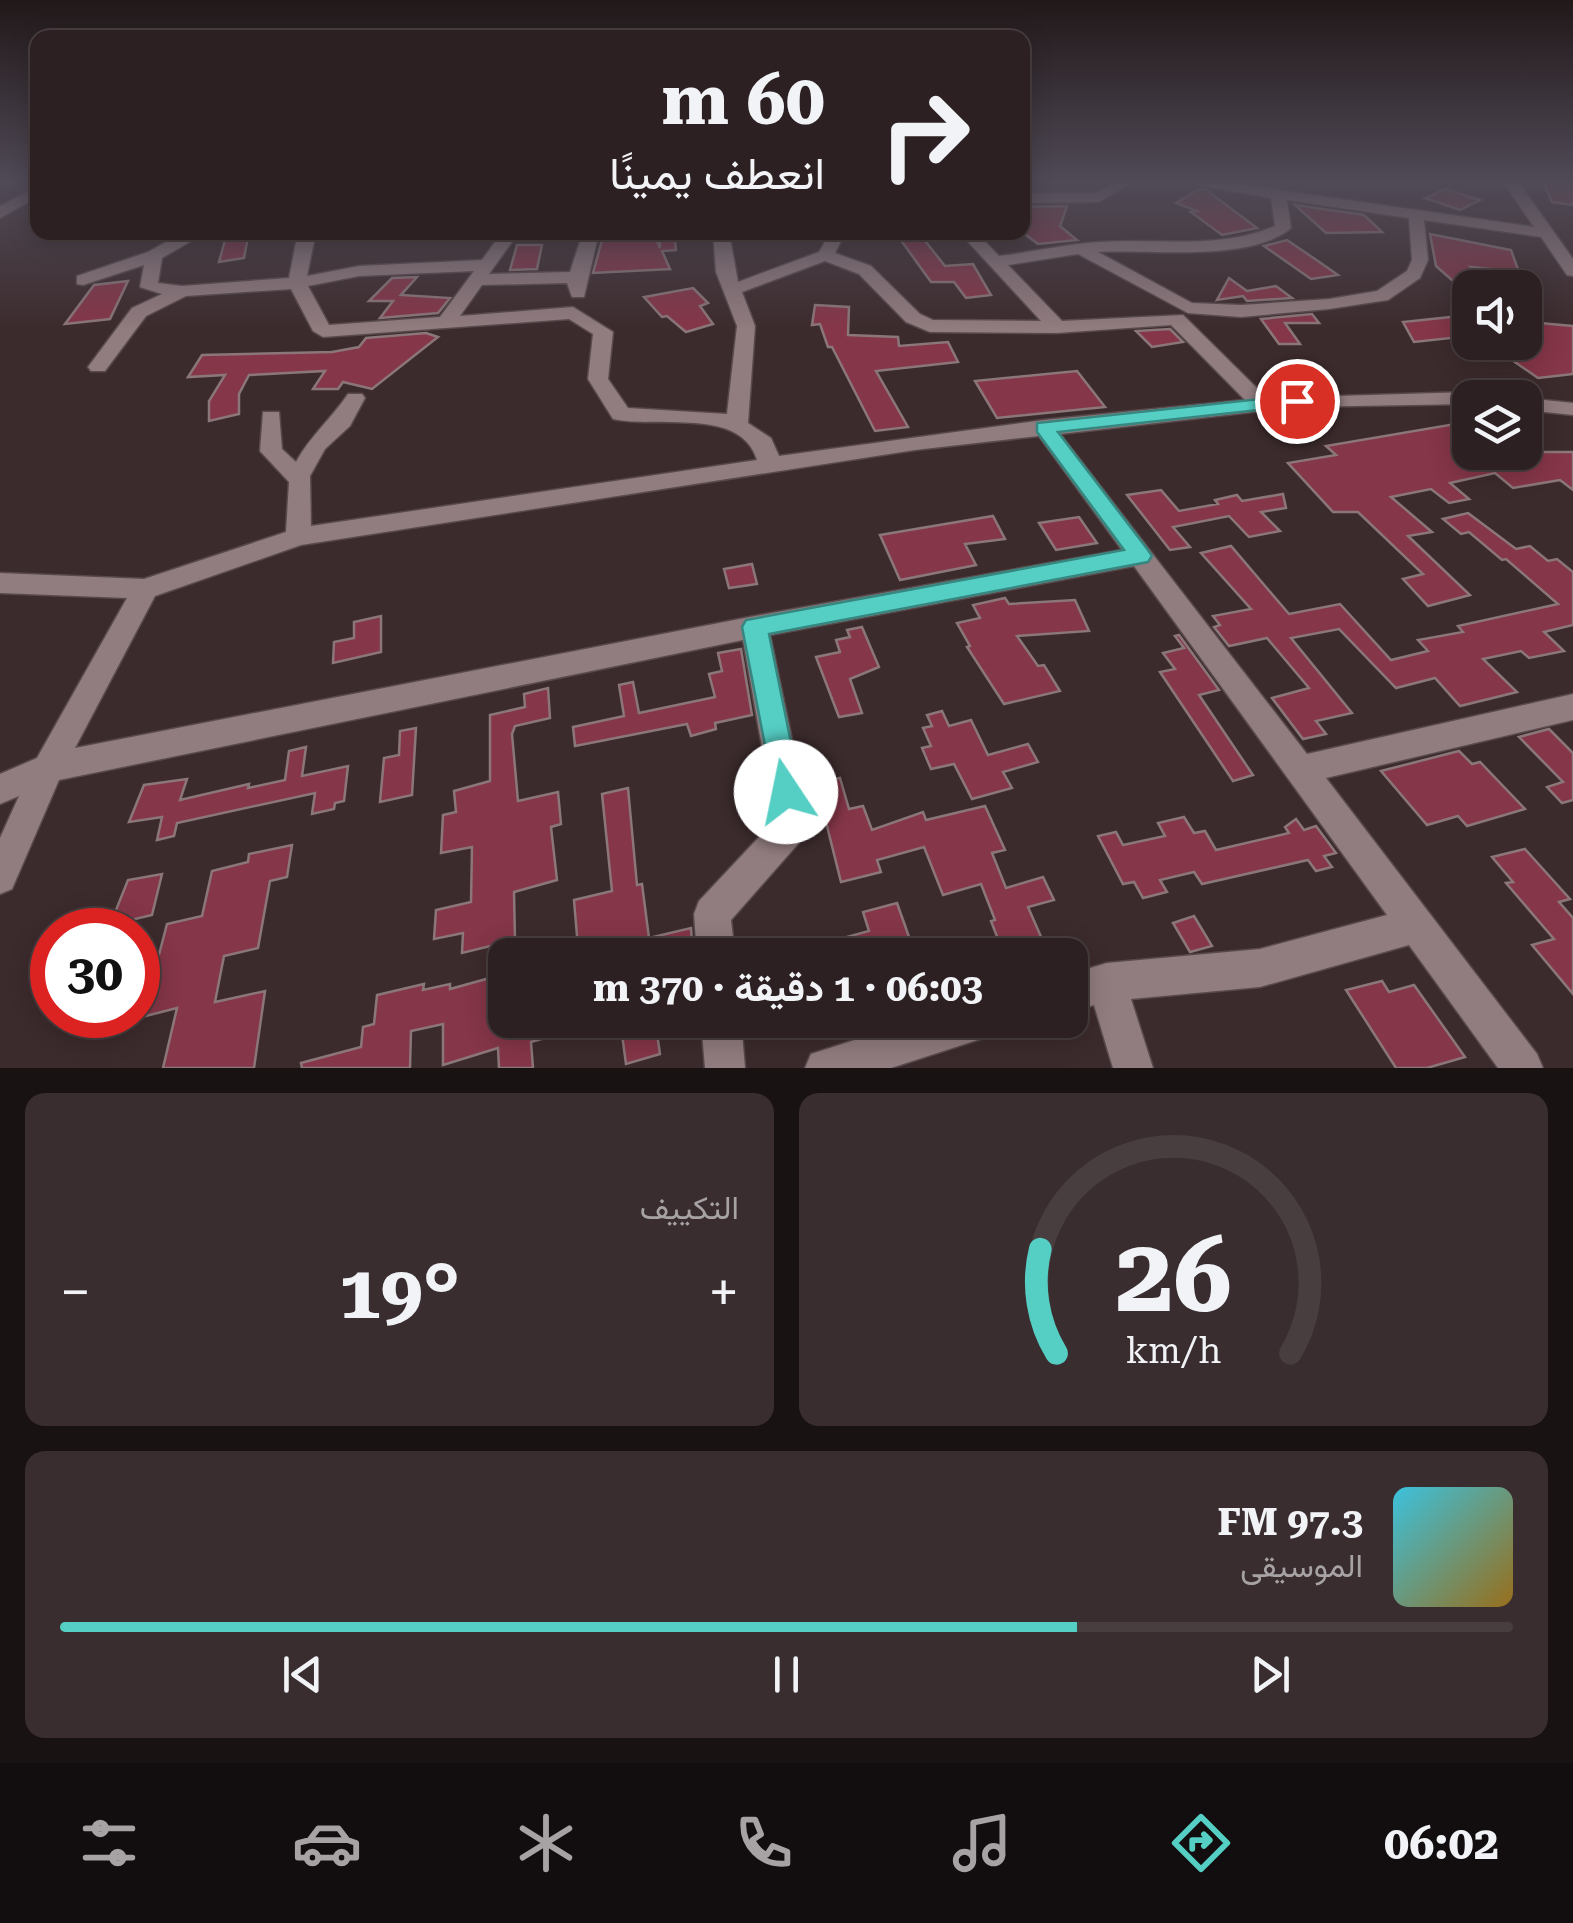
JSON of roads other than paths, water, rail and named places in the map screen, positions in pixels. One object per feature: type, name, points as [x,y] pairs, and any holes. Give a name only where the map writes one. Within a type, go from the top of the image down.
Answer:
[{"type":"street","points":[[995,262],[1080,250],[1200,244],[1272,235],[1280,230]]},
{"type":"street","points":[[1080,250],[1188,308],[1241,311],[1382,296],[1414,274],[1420,260],[1417,230]]},
{"type":"street","points":[[1530,230],[1545,232],[1573,271]]},
{"type":"street","points":[[84,280],[154,256],[181,240]]},
{"type":"street","points":[[303,240],[297,283],[323,331],[573,313],[603,332],[598,380],[621,414],[738,421]]},
{"type":"street","points":[[447,321],[506,240]]},
{"type":"street","points":[[580,318],[578,277],[589,240]]},
{"type":"street","points":[[722,240],[725,272],[746,326],[738,426],[762,443],[770,465]]},
{"type":"street","points":[[732,290],[825,255],[834,240]]},
{"type":"street","points":[[974,240],[1057,326]]},
{"type":"street","points":[[825,255],[865,270],[913,318],[930,326],[1057,326],[1176,319],[1261,404]]},
{"type":"street","points":[[154,256],[149,287],[182,290],[297,283],[359,271],[487,265]]},
{"type":"street","points":[[476,280],[578,277]]},
{"type":"street","points":[[98,367],[140,312],[182,290]]},
{"type":"street","points":[[298,537],[298,478],[316,445],[342,421],[355,398]]},
{"type":"street","points":[[0,583],[146,589],[298,537],[770,465],[1261,404],[1452,399]]},
{"type":"street","points":[[1542,407],[1567,412]]},
{"type":"street","points":[[271,417],[271,451],[298,478]]},
{"type":"street","points":[[1044,428],[1523,1068]]},
{"type":"street","points":[[0,789],[48,768],[755,627],[1140,556]]},
{"type":"street","points":[[0,878],[48,768],[146,589]]},
{"type":"street","points":[[714,938],[712,914],[792,825],[755,627]]},
{"type":"street","points":[[1300,770],[1573,707]]},
{"type":"street","points":[[1134,1068],[1088,987],[1260,968],[1416,925]]},
{"type":"street","points":[[722,1038],[724,1068]]},
{"type":"street","points":[[825,1068],[923,1038]]}]
